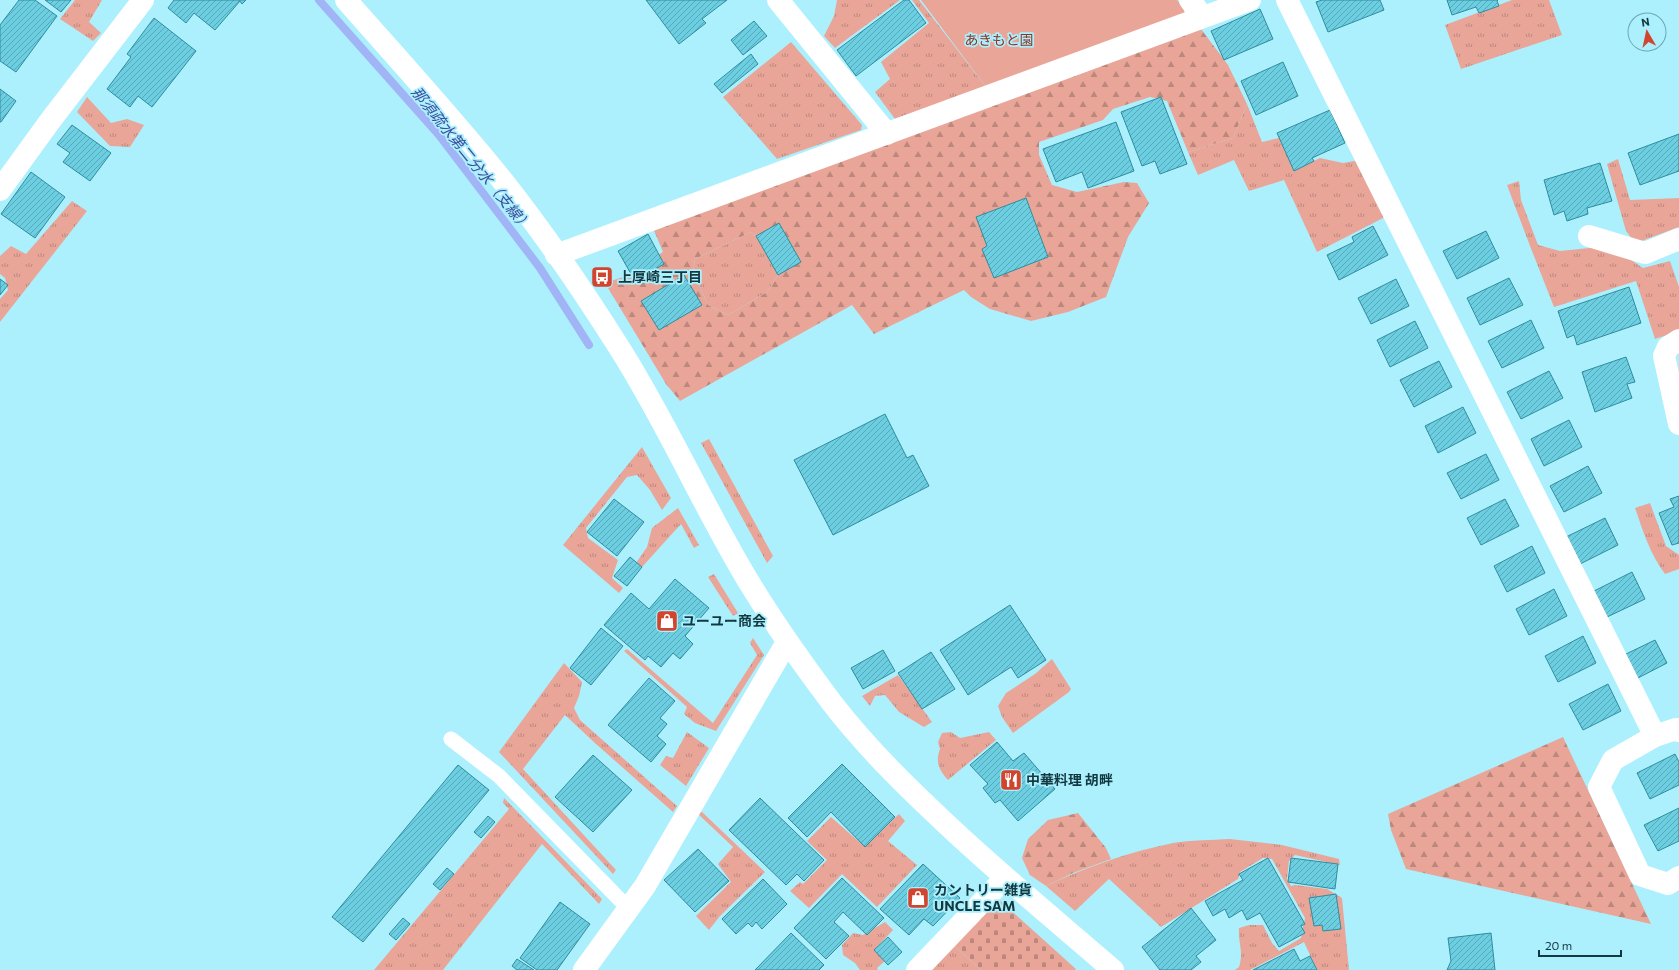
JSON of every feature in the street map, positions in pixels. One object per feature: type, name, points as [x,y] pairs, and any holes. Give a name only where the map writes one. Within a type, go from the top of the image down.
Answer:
[{"type":"street","points":[[0,190],[50,121],[143,0]]},
{"type":"street","points":[[346,0],[439,105],[503,181],[556,255],[620,349],[656,409],[746,578],[787,642],[833,704],[861,738],[916,796],[1005,878],[1113,970]]},
{"type":"street","points":[[778,0],[887,134]]},
{"type":"street","points":[[556,255],[887,134],[1196,8],[1250,0]]},
{"type":"street","points":[[1287,0],[1655,736]]},
{"type":"street","points":[[1589,236],[1645,253],[1679,239]]},
{"type":"street","points":[[1679,340],[1668,347],[1664,356],[1679,424]]},
{"type":"street","points":[[584,970],[649,879],[787,642]]},
{"type":"street","points":[[1679,731],[1676,729],[1655,736],[1613,760],[1599,787],[1640,875],[1668,884],[1679,877]]},
{"type":"street","points":[[917,970],[1005,878]]},
{"type":"lane","points":[[451,739],[499,776],[628,909]]},
{"type":"green space","points":[[75,0],[102,0],[89,22],[101,33],[93,41],[60,19]]},
{"type":"green space","points":[[837,0],[900,0],[835,48],[824,36],[834,16]]},
{"type":"green space","points":[[912,0],[919,0],[986,87],[895,119],[875,92],[890,79],[881,62],[929,23]]},
{"type":"green space","name":"あきもと園","points":[[921,0],[1177,0],[1184,8],[1184,14],[986,87]]},
{"type":"green space","points":[[1512,0],[1549,0],[1562,35],[1461,69],[1445,25]]},
{"type":"green space","points":[[1198,25],[1228,65],[1247,104],[1233,138],[1188,152],[1167,101],[1150,97],[1113,109],[1103,120],[1039,142],[1039,155],[1052,185],[1077,192],[1124,182],[1137,183],[1149,203],[1128,237],[1106,297],[1068,312],[1031,321],[990,309],[971,297],[964,290],[874,334],[852,305],[680,401],[666,384],[605,283],[623,277],[663,252],[653,228]],"holes":[[[751,232],[756,236],[778,275],[767,292],[728,315],[708,305],[693,271],[695,259]]]},
{"type":"green space","points":[[791,42],[862,125],[861,130],[777,159],[723,97]]},
{"type":"green space","points":[[87,97],[111,123],[127,119],[144,125],[130,147],[110,146],[77,112]]},
{"type":"green space","points":[[1247,104],[1262,142],[1279,138],[1294,170],[1320,158],[1343,163],[1354,161],[1359,163],[1385,217],[1317,252],[1284,180],[1249,191],[1234,160],[1198,175],[1188,152],[1233,138]]},
{"type":"green space","points":[[1618,159],[1630,200],[1679,198],[1679,227],[1639,242],[1633,240],[1626,231],[1607,164]]},
{"type":"green space","points":[[1519,181],[1521,200],[1538,245],[1560,251],[1599,247],[1631,260],[1643,268],[1670,261],[1679,287],[1679,331],[1655,339],[1636,281],[1554,307],[1507,185]]},
{"type":"green space","points":[[72,201],[87,211],[0,322],[0,299],[8,290],[5,278],[0,274],[0,256],[11,246],[26,254]]},
{"type":"green space","points":[[751,232],[756,236],[778,275],[767,292],[728,315],[708,305],[693,271],[695,259]]},
{"type":"green space","points":[[709,439],[773,556],[767,563],[701,443]]},
{"type":"green space","points":[[642,447],[671,498],[662,510],[650,490],[637,475],[627,477],[586,528],[588,538],[618,560],[612,578],[623,588],[619,593],[563,545]]},
{"type":"green space","points":[[1650,503],[1666,546],[1679,555],[1679,569],[1665,574],[1651,550],[1635,508]]},
{"type":"green space","points":[[678,508],[699,545],[694,548],[681,524],[642,567],[636,563],[647,547],[652,528]]},
{"type":"green space","points":[[714,574],[738,613],[733,616],[708,577]]},
{"type":"green space","points":[[753,638],[764,655],[716,731],[695,723],[684,714],[687,707],[624,651],[627,649],[713,723],[757,655],[750,643]]},
{"type":"green space","points":[[1052,659],[1071,689],[1013,733],[1002,717],[998,706],[1006,693],[1035,674]]},
{"type":"green space","points":[[564,663],[582,682],[579,696],[574,708],[580,720],[677,806],[673,812],[565,715],[523,769],[616,870],[613,874],[499,752]]},
{"type":"green space","points":[[898,675],[932,722],[924,727],[899,712],[885,695],[875,696],[870,706],[862,696]]},
{"type":"green space","points":[[687,732],[709,748],[686,786],[660,765],[666,756],[673,758]]},
{"type":"green space","points":[[951,732],[960,738],[989,732],[996,740],[948,780],[942,773],[939,766],[938,758],[940,749],[938,742],[942,733]]},
{"type":"green space","points":[[1563,737],[1651,924],[1406,869],[1391,830],[1388,814]]},
{"type":"green space","points":[[504,798],[602,899],[599,904],[542,844],[443,970],[374,970],[509,809],[503,803]]},
{"type":"green space","points":[[696,812],[702,812],[765,872],[720,916],[709,930],[696,916],[731,882],[718,864],[733,847]]},
{"type":"green space","points":[[1078,813],[1106,848],[1111,859],[1073,873],[1046,886],[1030,875],[1022,858],[1028,839],[1048,820]]},
{"type":"green space","points":[[899,814],[905,821],[888,841],[917,865],[877,907],[842,874],[809,908],[790,891],[800,882],[803,884],[827,860],[807,841],[831,817],[865,847]]},
{"type":"green space","points":[[1230,839],[1282,845],[1339,859],[1340,865],[1295,855],[1289,861],[1287,879],[1291,886],[1295,885],[1327,889],[1342,898],[1349,970],[1317,970],[1304,942],[1250,970],[1235,970],[1239,967],[1241,956],[1239,928],[1249,925],[1263,925],[1272,943],[1279,951],[1301,938],[1305,918],[1272,859],[1263,858],[1240,872],[1238,879],[1161,927],[1109,879],[1075,911],[1046,886],[1108,861],[1140,851],[1187,841]]},
{"type":"green space","points":[[996,897],[1076,969],[981,970],[952,944]]},
{"type":"green space","points":[[885,922],[893,930],[874,950],[885,961],[877,968],[878,970],[860,970],[855,963],[843,955],[842,945],[853,933],[863,935]]},
{"type":"green space","points":[[952,944],[981,970],[927,970]]},
{"type":"building","points":[[19,0],[35,0],[57,16],[16,72],[0,61],[0,25]]},
{"type":"building","points":[[45,0],[71,0],[61,12]]},
{"type":"building","points":[[174,0],[246,0],[242,4],[240,1],[215,30],[194,13],[186,23],[168,8]]},
{"type":"building","points":[[646,0],[727,0],[702,19],[706,23],[679,44]]},
{"type":"building","points":[[904,0],[909,0],[926,23],[856,76],[837,50]]},
{"type":"building","points":[[1322,0],[1380,0],[1384,10],[1328,32],[1316,2]]},
{"type":"building","points":[[1447,0],[1498,0],[1499,6],[1479,13],[1476,7],[1452,15]]},
{"type":"building","points":[[1260,9],[1273,39],[1224,60],[1211,31]]},
{"type":"building","points":[[154,18],[196,51],[152,107],[138,96],[130,107],[107,89],[131,57],[127,54]]},
{"type":"building","points":[[754,21],[767,36],[743,55],[731,40]]},
{"type":"building","points":[[751,54],[758,64],[722,93],[714,84]]},
{"type":"building","points":[[1283,62],[1298,96],[1256,115],[1241,81]]},
{"type":"building","points":[[0,89],[16,101],[1,122],[0,122]]},
{"type":"building","points":[[1161,97],[1187,164],[1160,174],[1155,161],[1142,166],[1121,112]]},
{"type":"building","points":[[1330,110],[1345,143],[1312,158],[1314,161],[1294,171],[1277,133]]},
{"type":"building","points":[[1116,122],[1134,171],[1088,188],[1082,172],[1056,182],[1043,149]]},
{"type":"building","points":[[72,125],[111,153],[90,181],[63,162],[70,153],[57,144]]},
{"type":"building","points":[[1679,134],[1679,171],[1640,185],[1628,153]]},
{"type":"building","points":[[1600,163],[1612,201],[1587,208],[1588,214],[1567,221],[1564,211],[1554,215],[1544,180]]},
{"type":"building","points":[[31,172],[65,197],[35,238],[1,214]]},
{"type":"building","points":[[1026,198],[1048,257],[994,278],[982,249],[987,246],[976,217]]},
{"type":"building","points":[[779,223],[801,262],[778,275],[756,236]]},
{"type":"building","points":[[1373,226],[1388,255],[1339,280],[1327,255],[1354,242],[1352,237]]},
{"type":"building","points":[[1486,231],[1499,258],[1457,279],[1443,251]]},
{"type":"building","points":[[648,234],[664,264],[635,281],[618,251]]},
{"type":"building","points":[[684,275],[702,305],[659,330],[641,301]]},
{"type":"building","points":[[1509,278],[1523,305],[1480,325],[1467,298]]},
{"type":"building","points":[[0,279],[8,285],[0,295]]},
{"type":"building","points":[[1396,279],[1409,306],[1371,324],[1358,298]]},
{"type":"building","points":[[1629,287],[1641,323],[1577,345],[1574,335],[1567,338],[1558,311]]},
{"type":"building","points":[[1531,320],[1544,348],[1502,368],[1488,341]]},
{"type":"building","points":[[1415,321],[1428,348],[1390,367],[1377,340]]},
{"type":"building","points":[[1626,357],[1635,382],[1627,384],[1632,398],[1595,412],[1582,372]]},
{"type":"building","points":[[1439,361],[1452,387],[1414,407],[1400,380]]},
{"type":"building","points":[[1549,371],[1563,398],[1521,419],[1507,392]]},
{"type":"building","points":[[1463,407],[1476,433],[1438,453],[1425,426]]},
{"type":"building","points":[[885,414],[907,458],[913,455],[929,486],[833,535],[794,460]]},
{"type":"building","points":[[1569,420],[1582,447],[1544,466],[1531,439]]},
{"type":"building","points":[[1486,454],[1499,480],[1461,499],[1447,473]]},
{"type":"building","points":[[1588,466],[1602,493],[1564,512],[1550,486]]},
{"type":"building","points":[[1679,496],[1679,543],[1672,545],[1659,513],[1674,507],[1670,499]]},
{"type":"building","points":[[614,499],[644,522],[617,556],[587,532]]},
{"type":"building","points":[[1505,499],[1519,526],[1481,545],[1467,518]]},
{"type":"building","points":[[1605,518],[1618,545],[1580,564],[1566,537]]},
{"type":"building","points":[[1532,546],[1545,573],[1507,592],[1494,566]]},
{"type":"building","points":[[630,557],[642,567],[627,586],[614,576]]},
{"type":"building","points":[[1632,572],[1645,599],[1607,617],[1594,591]]},
{"type":"building","points":[[675,579],[709,608],[685,636],[693,644],[680,659],[673,653],[661,667],[648,656],[645,660],[604,625],[631,593],[649,609]]},
{"type":"building","points":[[1554,589],[1567,616],[1529,635],[1516,609]]},
{"type":"building","points":[[1010,605],[1046,660],[1018,678],[1011,667],[968,695],[940,650]]},
{"type":"building","points":[[601,628],[623,646],[591,685],[570,668]]},
{"type":"building","points":[[1583,636],[1596,663],[1558,682],[1545,656]]},
{"type":"building","points":[[1655,640],[1667,663],[1636,679],[1624,655]]},
{"type":"building","points":[[883,650],[895,671],[863,689],[851,668]]},
{"type":"building","points":[[931,652],[955,689],[922,709],[898,673]]},
{"type":"building","points":[[649,678],[675,701],[660,718],[667,724],[657,736],[666,744],[651,762],[608,725]]},
{"type":"building","points":[[1608,684],[1621,711],[1583,730],[1569,704]]},
{"type":"building","points":[[997,742],[1013,761],[1024,753],[1055,789],[1018,821],[1000,800],[995,803],[983,788],[988,784],[970,765]]},
{"type":"building","points":[[1675,754],[1679,762],[1679,785],[1650,799],[1637,773]]},
{"type":"building","points":[[593,755],[632,790],[593,832],[555,797]]},
{"type":"building","points":[[842,764],[895,817],[865,847],[831,812],[807,837],[788,818]]},
{"type":"building","points":[[458,765],[489,790],[363,942],[332,917]]},
{"type":"building","points":[[760,798],[824,860],[804,881],[797,874],[786,885],[729,830]]},
{"type":"building","points":[[1679,808],[1679,841],[1658,851],[1644,825]]},
{"type":"building","points":[[488,816],[495,822],[481,838],[474,832]]},
{"type":"building","points":[[698,849],[729,881],[695,912],[664,880]]},
{"type":"building","points":[[1268,858],[1305,924],[1301,926],[1305,933],[1279,947],[1260,913],[1247,920],[1242,910],[1229,918],[1225,909],[1213,916],[1205,901],[1243,880],[1239,874]]},
{"type":"building","points":[[1291,858],[1338,864],[1335,889],[1288,882]]},
{"type":"building","points":[[923,864],[960,898],[933,926],[924,919],[909,935],[880,909]]},
{"type":"building","points":[[447,868],[454,874],[440,890],[433,884]]},
{"type":"building","points":[[842,878],[884,918],[867,935],[843,912],[834,922],[849,936],[826,959],[794,928]]},
{"type":"building","points":[[763,879],[787,904],[762,929],[756,922],[752,927],[748,923],[736,934],[722,919]]},
{"type":"building","points":[[1336,894],[1341,929],[1323,931],[1322,925],[1314,926],[1309,898]]},
{"type":"building","points":[[560,902],[590,924],[557,970],[537,970],[520,958]]},
{"type":"building","points":[[1191,908],[1216,940],[1196,956],[1201,962],[1191,970],[1160,970],[1142,947]]},
{"type":"building","points":[[403,918],[410,924],[396,940],[389,934]]},
{"type":"building","points":[[791,933],[824,965],[819,970],[755,970]]},
{"type":"building","points":[[1491,933],[1495,970],[1447,970],[1451,961],[1448,938]]},
{"type":"building","points":[[888,937],[902,952],[888,965],[874,950]]},
{"type":"building","points":[[1294,949],[1300,961],[1310,956],[1317,970],[1253,970]]},
{"type":"building","points":[[517,959],[534,970],[517,970],[512,966]]},
{"type":"waterway","name":"那須疏水第二分水（支線）","points":[[319,0],[439,135],[540,268],[589,345]]},
{"type":"place","name":"上厚崎三丁目","points":[[602,277]]},
{"type":"place","name":"ユーユー商会","points":[[667,621]]},
{"type":"place","name":"中華料理 胡畔","points":[[1011,780]]},
{"type":"place","name":"カントリー雑貨 UNCLE SAM","points":[[918,898]]}]
